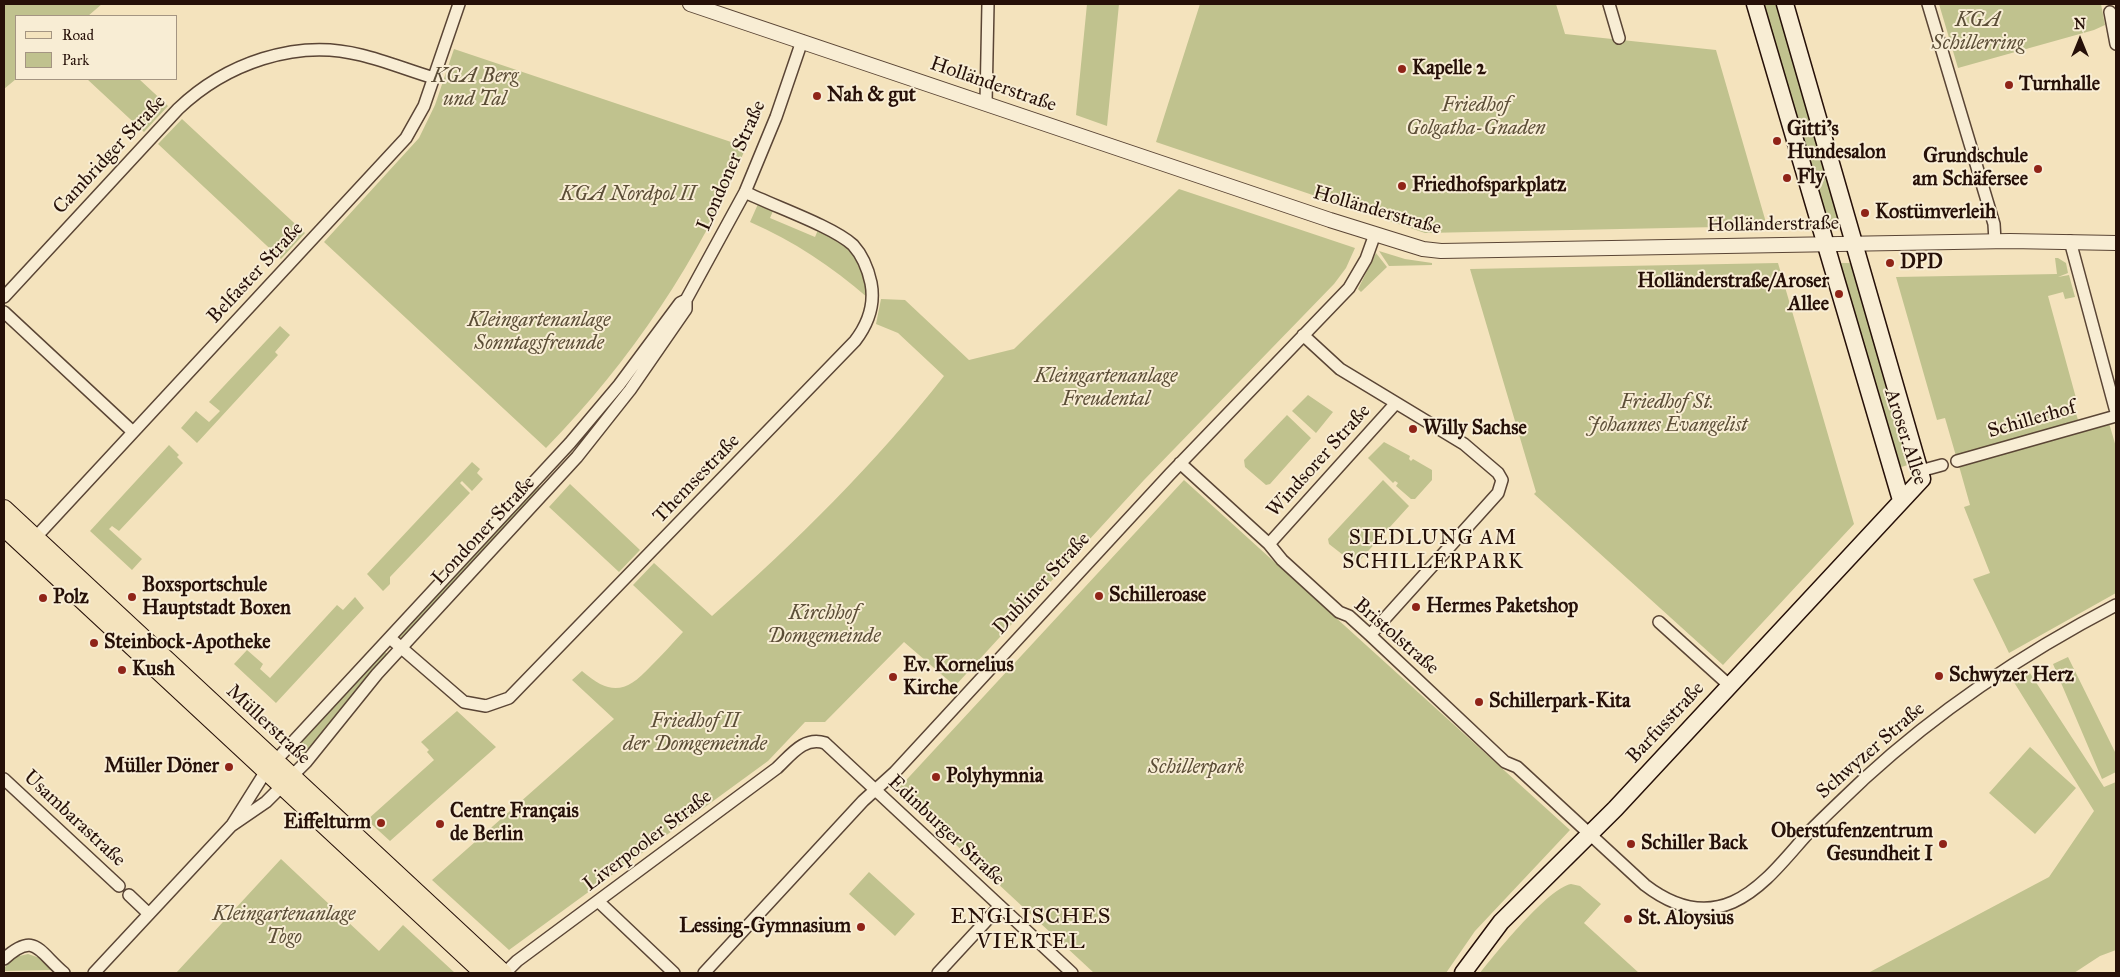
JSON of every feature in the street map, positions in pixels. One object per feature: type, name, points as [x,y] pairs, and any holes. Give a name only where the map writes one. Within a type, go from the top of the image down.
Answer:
[{"type":"main road","name":"Aroser Allee","points":[[1755,4],[1824,245],[1901,500],[1922,479],[1785,4]]},
{"type":"main road","name":"Barfusstraße","points":[[1463,973],[1501,922],[1590,835],[1901,500]]},
{"type":"main road","name":"Müllerstraße","points":[[4,509],[271,766]]},
{"type":"main road","name":"Müllerstraße","points":[[4,527],[504,973]]},
{"type":"main road","name":"Müllerstraße","points":[[288,781],[484,973]]},
{"type":"street","name":"Belfaster Straße","points":[[36,538],[406,138],[424,106],[458,4]]},
{"type":"street","name":"Holländerstraße","points":[[690,4],[1423,249],[1441,251],[2070,241],[2116,243]]},
{"type":"street","points":[[986,103],[988,4]]},
{"type":"street","points":[[1609,4],[1619,38]]},
{"type":"street","points":[[1928,4],[1994,224],[1995,242]]},
{"type":"street","points":[[2110,12],[2116,44]]},
{"type":"street","name":"Londoner Straße","points":[[231,826],[266,802],[288,781],[402,648],[555,482],[600,429],[664,343],[686,308],[686,300],[745,192],[776,117],[802,41]]},
{"type":"street","name":"Cambridger Straße","points":[[4,297],[178,109],[196,92],[227,73],[279,55],[317,50],[361,55],[434,78]]},
{"type":"street","name":"Themsestraße","points":[[390,638],[464,702],[486,706],[509,698],[860,334],[870,313],[872,296],[868,271],[857,251],[846,240],[830,231],[745,192]]},
{"type":"street","name":"Dubliner Straße","points":[[704,973],[863,801],[877,791],[1180,463],[1349,288],[1366,259],[1375,234]]},
{"type":"street","points":[[2070,241],[2116,412]]},
{"type":"street","name":"Londoner Straße","points":[[231,826],[240,808],[271,766],[570,443],[625,378],[680,303],[686,300]]},
{"type":"street","points":[[4,312],[133,432]]},
{"type":"street","points":[[1303,335],[1340,369],[1476,453],[1498,473],[1501,485],[1494,498],[1370,635]]},
{"type":"street","name":"Windsorer Straße","points":[[1269,544],[1396,403]]},
{"type":"street","name":"Schillerhof","points":[[1958,461],[2116,416]]},
{"type":"street","name":"Bristolstraße","points":[[1180,463],[1269,544],[1282,560],[1332,606],[1349,616],[1505,762],[1517,767],[1590,835]]},
{"type":"street","points":[[1920,471],[1942,465]]},
{"type":"street","name":"Schwyzer Straße","points":[[1590,835],[1645,885],[1667,900],[1684,906],[1703,909],[1730,903],[1754,889],[1818,822],[1866,778],[1955,704],[2039,648],[2116,605]]},
{"type":"street","points":[[1659,622],[1730,686]]},
{"type":"street","name":"Edinburger Straße","points":[[814,741],[825,743],[1072,973]]},
{"type":"street","name":"Liverpooler Straße","points":[[504,973],[517,961],[599,902],[777,768],[806,742],[814,741]]},
{"type":"street","name":"Usambarastraße","points":[[4,780],[119,886]]},
{"type":"street","points":[[94,973],[231,826]]},
{"type":"street","name":"Usambarastraße","points":[[129,895],[149,914]]},
{"type":"street","points":[[599,902],[674,973]]},
{"type":"street","points":[[938,973],[999,907]]},
{"type":"street","points":[[4,959],[19,946],[29,944],[38,948],[64,973]]},
{"type":"green space","points":[[4,4],[102,4],[89,15],[15,15],[15,80],[4,89]]},
{"type":"green space","points":[[1087,4],[1119,4],[1107,126],[1076,115]]},
{"type":"green space","name":"Friedhof Golgatha-Gnaden","points":[[1200,4],[1556,4],[1565,34],[1716,50],[1767,226],[1425,233],[1156,142]]},
{"type":"green space","points":[[1762,4],[1777,4],[1840,221],[1826,221]]},
{"type":"green space","name":"KGA Schillerring","points":[[1939,4],[2101,4],[2105,25],[2094,30],[1958,68]]},
{"type":"green space","points":[[454,49],[746,147],[728,189],[707,229],[685,269],[660,307],[606,380],[546,448],[324,242],[419,138],[435,105]]},
{"type":"green space","points":[[88,80],[140,80],[168,106],[144,132]]},
{"type":"green space","points":[[182,119],[305,233],[281,259],[158,144]]},
{"type":"green space","points":[[1179,189],[1355,248],[1346,268],[1334,284],[1144,480],[955,686],[904,642],[825,722],[805,722],[768,761],[509,950],[432,880],[614,719],[572,680],[582,671],[592,679],[610,688],[626,686],[642,675],[683,632],[633,585],[654,563],[712,616],[774,560],[834,501],[918,409],[944,376],[898,333],[876,324],[881,299],[905,300],[969,360],[1014,349]]},
{"type":"green space","points":[[758,204],[773,211],[770,218],[815,237],[818,230],[839,242],[854,256],[859,264],[868,298],[812,255],[782,237],[750,222]]},
{"type":"green space","points":[[1379,251],[1405,259],[1432,263],[1432,265],[1389,266]]},
{"type":"green space","points":[[1376,253],[1387,267],[1361,292],[1358,289]]},
{"type":"green space","points":[[2055,258],[2066,263],[2068,273],[2058,277],[2069,275],[2075,297],[2065,299],[2063,292],[2048,296],[2076,398],[2072,400],[2078,420],[1956,456],[1945,418],[1937,420],[1896,277],[2057,274]]},
{"type":"green space","name":"Friedhof St. Johannes Evangelist","points":[[1778,263],[1854,524],[1723,665],[1534,494],[1536,492],[1470,269]]},
{"type":"green space","points":[[1838,263],[1852,263],[1911,464],[1898,468]]},
{"type":"green space","points":[[280,326],[290,335],[275,352],[278,355],[197,443],[181,428],[196,411],[209,422],[220,411],[209,402]]},
{"type":"green space","points":[[1308,395],[1333,412],[1316,433],[1292,411]]},
{"type":"green space","points":[[1287,415],[1311,438],[1270,484],[1266,485],[1245,467],[1244,460]]},
{"type":"green space","points":[[2109,423],[2116,447],[2116,593],[2009,653],[1973,579],[1990,573],[1964,507],[1970,505],[1959,466]]},
{"type":"green space","points":[[1384,442],[1410,456],[1409,459],[1411,461],[1413,459],[1432,470],[1432,480],[1415,499],[1411,499],[1396,486],[1398,483],[1395,481],[1393,483],[1368,458]]},
{"type":"green space","points":[[169,445],[179,455],[177,457],[183,463],[119,531],[112,526],[109,529],[142,559],[132,570],[90,531]]},
{"type":"green space","points":[[472,462],[480,469],[477,473],[483,479],[472,491],[462,481],[460,483],[470,493],[390,577],[390,584],[383,591],[367,574]]},
{"type":"green space","name":"Schillerpark","points":[[1184,480],[1570,830],[1475,931],[1446,973],[1094,973],[897,790]]},
{"type":"green space","points":[[1383,480],[1409,506],[1360,560],[1352,562],[1329,544],[1328,539]]},
{"type":"green space","points":[[570,484],[640,550],[619,572],[549,507]]},
{"type":"green space","points":[[536,485],[542,490],[400,639],[398,637]]},
{"type":"green space","points":[[355,597],[364,608],[276,703],[234,664],[247,650],[263,664],[260,669],[270,678],[337,605],[343,610]]},
{"type":"green space","points":[[383,650],[389,656],[303,760],[292,749]]},
{"type":"green space","points":[[2068,657],[2116,754],[2116,772],[2102,779],[2053,664]]},
{"type":"green space","points":[[2028,670],[2104,787],[2116,782],[2116,950],[2100,956],[2074,973],[1868,973],[2049,877],[2094,811],[2012,679]]},
{"type":"green space","points":[[457,711],[496,747],[390,841],[367,820],[434,760],[427,752],[429,750],[421,742]]},
{"type":"green space","points":[[2030,747],[2076,788],[2035,834],[1989,793]]},
{"type":"green space","name":"Kleingartenanlage Togo","points":[[281,859],[379,951],[403,925],[455,973],[176,973]]},
{"type":"green space","points":[[869,872],[915,914],[895,936],[849,894]]},
{"type":"green space","points":[[1571,884],[1580,886],[1601,904],[1584,923],[1639,973],[1480,973],[1536,909],[1561,888]]},
{"type":"green space","points":[[28,954],[40,958],[54,970],[4,971],[4,968],[15,957]]},
{"type":"place","name":"Kapelle 2","points":[[1402,69]]},
{"type":"place","name":"Turnhalle","points":[[2009,85]]},
{"type":"place","name":"Nah & gut","points":[[817,96]]},
{"type":"place","name":"Gitti's Hundesalon","points":[[1777,141]]},
{"type":"place","name":"Grundschule am Schäfersee","points":[[2038,169]]},
{"type":"place","name":"Fly","points":[[1787,178]]},
{"type":"place","name":"Friedhofsparkplatz","points":[[1402,186]]},
{"type":"place","name":"Kostümverleih","points":[[1865,213]]},
{"type":"place","name":"DPD","points":[[1890,263]]},
{"type":"place","name":"Holländerstraße/Aroser Allee","points":[[1839,294]]},
{"type":"place","name":"Willy Sachse","points":[[1413,429]]},
{"type":"place","name":"Schilleroase","points":[[1099,596]]},
{"type":"place","name":"Boxsportschule Hauptstadt Boxen","points":[[132,597]]},
{"type":"place","name":"Polz","points":[[43,598]]},
{"type":"place","name":"Hermes Paketshop","points":[[1416,607]]},
{"type":"place","name":"Steinbock-Apotheke","points":[[94,643]]},
{"type":"place","name":"Kush","points":[[122,670]]},
{"type":"place","name":"Schwyzer Herz","points":[[1939,676]]},
{"type":"place","name":"Ev. Kornelius Kirche","points":[[893,677]]},
{"type":"place","name":"Schillerpark-Kita","points":[[1479,702]]},
{"type":"place","name":"Müller Döner","points":[[229,767]]},
{"type":"place","name":"Polyhymnia","points":[[936,777]]},
{"type":"place","name":"Eiffelturm","points":[[381,823]]},
{"type":"place","name":"Centre Français de Berlin","points":[[440,824]]},
{"type":"place","name":"Schiller Back","points":[[1631,844]]},
{"type":"place","name":"Oberstufenzentrum Gesundheit I","points":[[1943,844]]},
{"type":"place","name":"St. Aloysius","points":[[1628,919]]},
{"type":"place","name":"Lessing-Gymnasium","points":[[861,927]]},
{"type":"district","name":"SIEDLUNG AM SCHILLERPARK","points":[[1433,551]]},
{"type":"district","name":"ENGLISCHES VIERTEL","points":[[1031,930]]},
{"type":"park label","name":"KGA Berg und Tal","points":[[475,88]]},
{"type":"park label","name":"KGA Nordpol II","points":[[628,195]]},
{"type":"park label","name":"Kleingartenanlage Sonntagsfreunde","points":[[539,332]]},
{"type":"park label","name":"Kleingartenanlage Freudental","points":[[1106,388]]},
{"type":"park label","name":"Kirchhof Domgemeinde","points":[[824,626]]},
{"type":"park label","name":"Friedhof II der Domgemeinde","points":[[695,734]]}]
